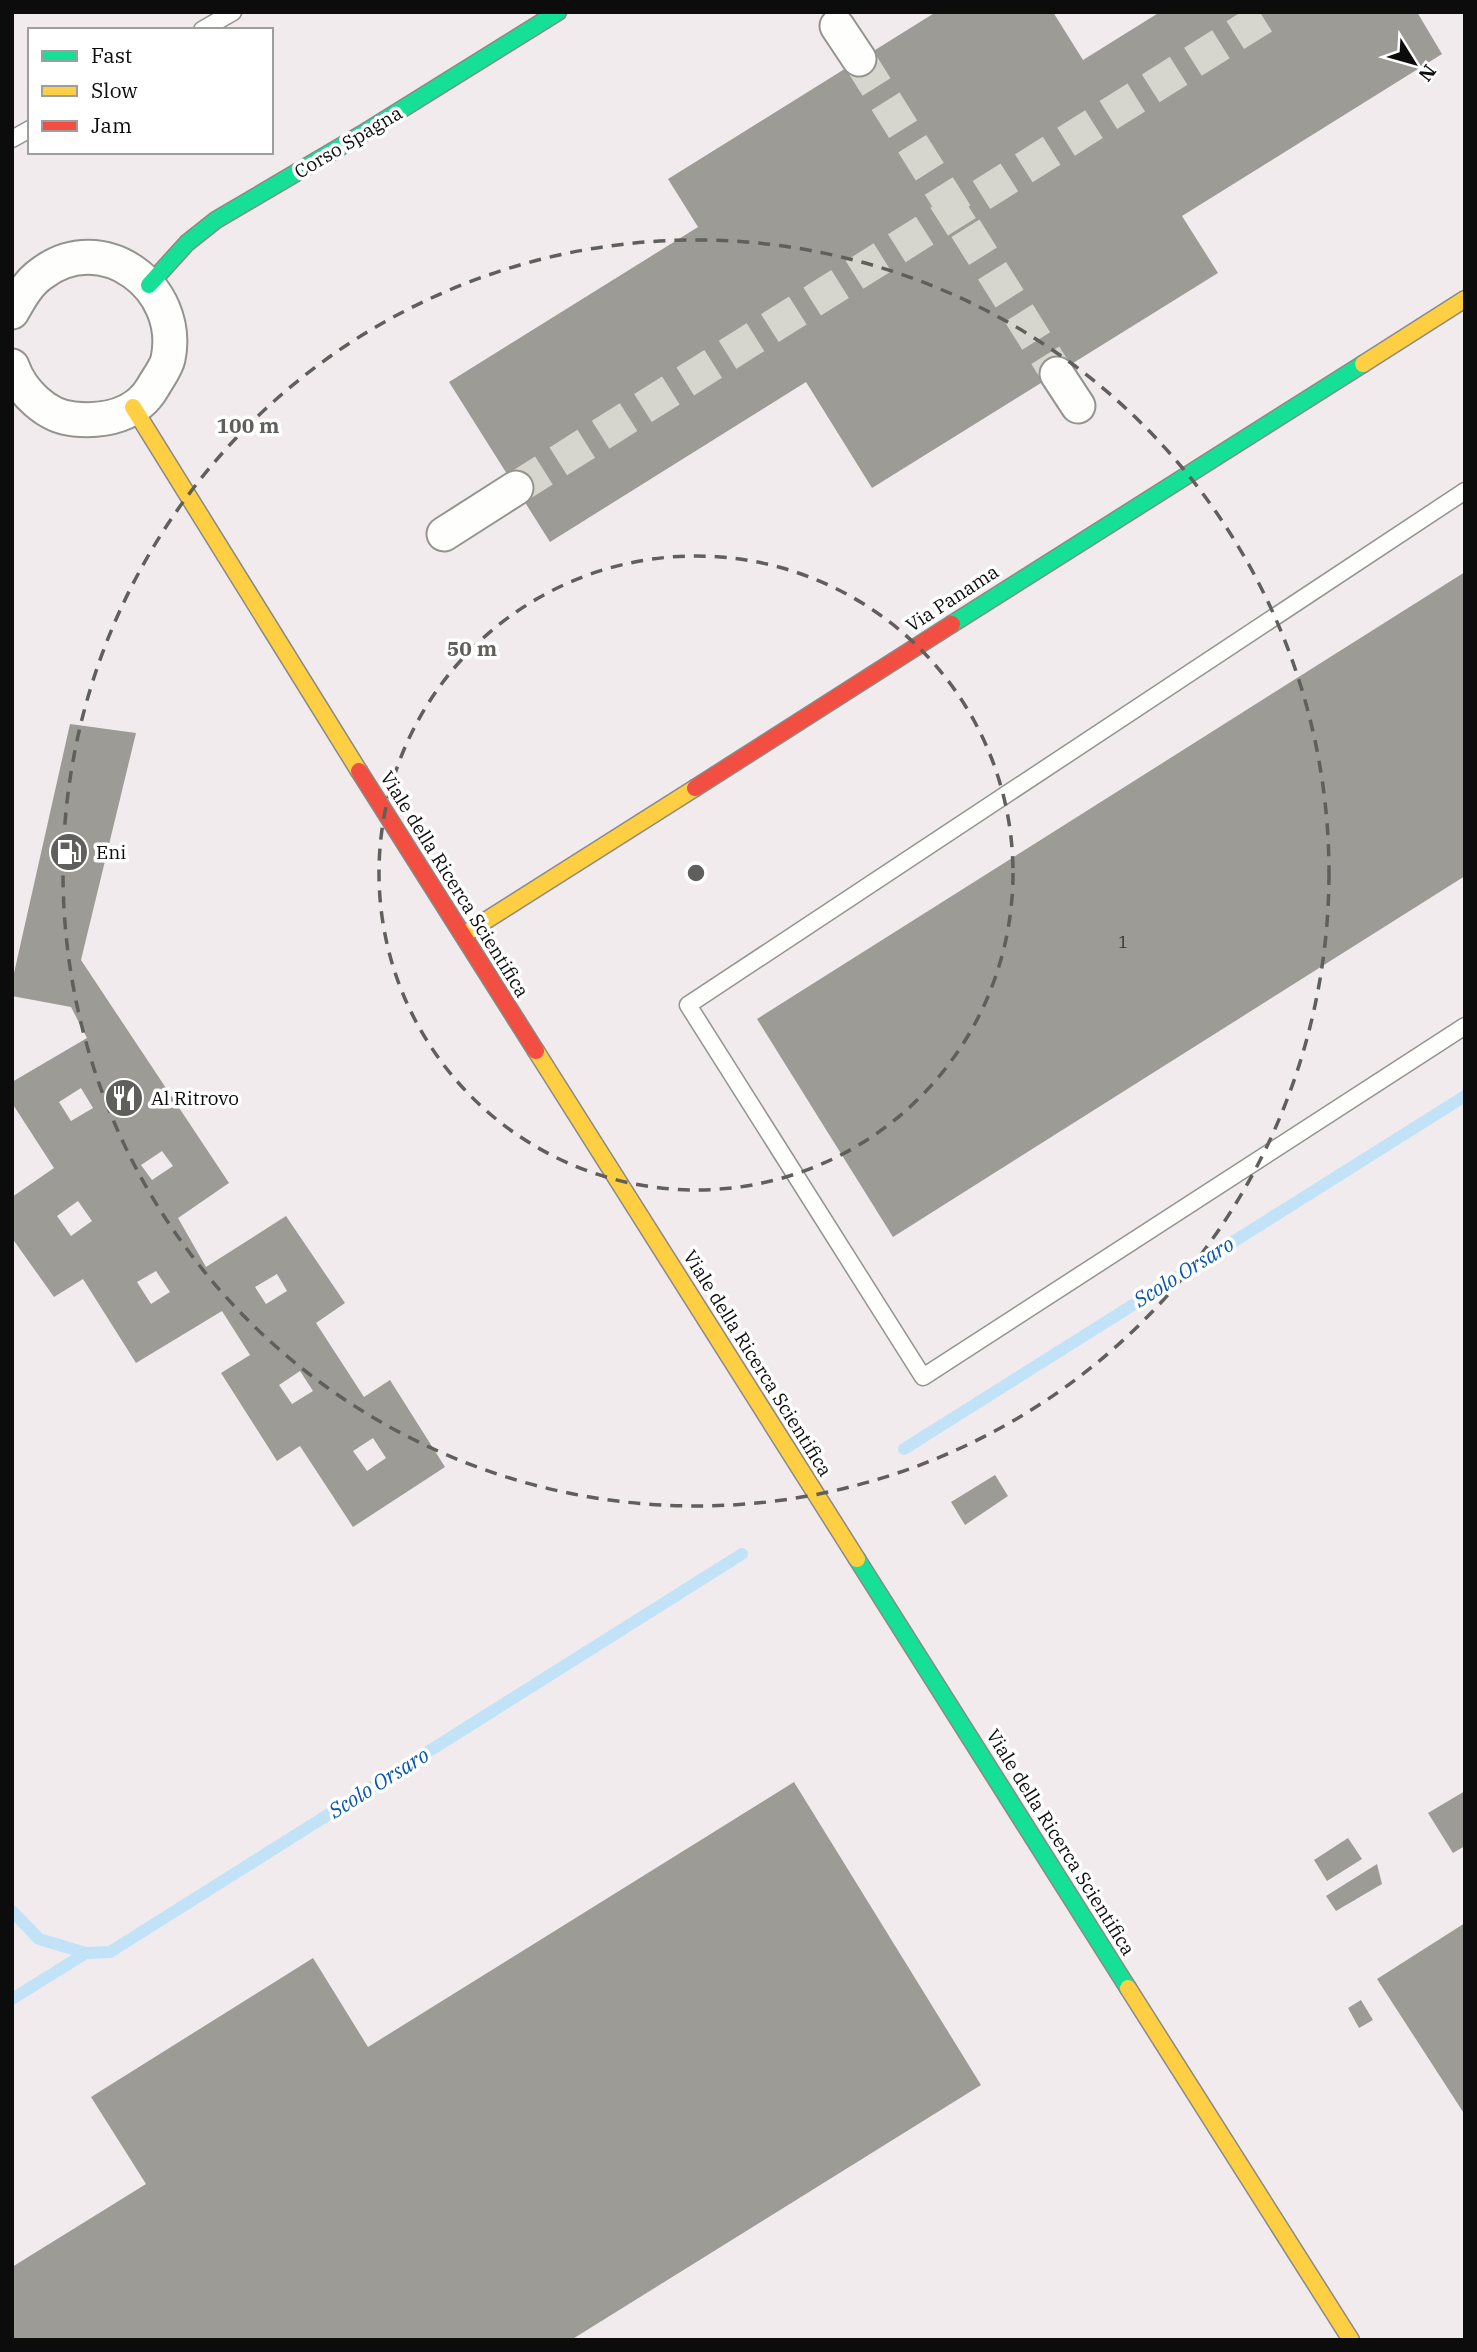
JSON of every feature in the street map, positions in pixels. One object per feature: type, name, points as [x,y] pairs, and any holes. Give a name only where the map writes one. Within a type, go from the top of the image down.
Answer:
[{"type":"street","name":"Corso Spagna","points":[[149,285],[187,243],[216,220],[362,134],[558,12]]},
{"type":"street","points":[[837,26],[859,59]]},
{"type":"street","points":[[12,312],[22,293],[42,273],[68,261],[85,258],[113,261],[142,276],[160,298],[171,333],[168,361],[147,397],[117,417],[95,421],[67,418],[43,408],[22,387],[12,366]]},
{"type":"street","name":"Via Panama","points":[[463,935],[1465,299]]},
{"type":"street","points":[[1057,374],[1078,406]]},
{"type":"street","name":"Viale della Ricerca Scientifica","points":[[133,407],[463,935],[1351,2340]]},
{"type":"street","points":[[444,534],[516,488]]},
{"type":"lane","points":[[205,28],[233,12]]},
{"type":"lane","points":[[12,139],[28,130]]},
{"type":"lane","points":[[1465,491],[688,1005],[923,1377],[1465,1026]]},
{"type":"shaded area","points":[[12,12],[1465,12],[1465,2340],[12,2340]]},
{"type":"building","points":[[936,12],[1053,12],[1083,60],[1160,12],[1417,12],[1442,54],[1182,216],[1218,273],[872,488],[806,382],[550,542],[449,382],[698,227],[668,179]]},
{"type":"building","points":[[1465,572],[1465,876],[893,1237],[757,1019]]},
{"type":"building","points":[[70,724],[136,733],[81,960],[229,1183],[178,1218],[206,1267],[286,1216],[345,1303],[316,1323],[364,1397],[390,1380],[445,1467],[353,1527],[300,1446],[277,1461],[221,1373],[250,1355],[222,1311],[136,1363],[83,1279],[54,1297],[12,1238],[12,1197],[54,1168],[12,1103],[12,1082],[87,1038],[71,1007],[12,996],[12,982]],"holes":[[[81,1088],[93,1108],[71,1121],[59,1102]],[[162,1151],[173,1166],[152,1180],[141,1165]],[[78,1201],[92,1221],[71,1236],[57,1216]],[[156,1271],[170,1292],[151,1304],[137,1282]],[[277,1274],[287,1291],[266,1304],[255,1287]],[[300,1371],[313,1391],[292,1404],[279,1385]],[[373,1438],[386,1458],[367,1471],[353,1451]]]},
{"type":"building","points":[[995,1475],[1008,1496],[965,1525],[951,1502]]},
{"type":"building","points":[[794,1782],[981,2085],[571,2340],[12,2340],[12,2267],[146,2184],[91,2097],[313,1958],[368,2047]]},
{"type":"building","points":[[1465,1791],[1465,1846],[1453,1853],[1428,1813]]},
{"type":"building","points":[[1348,1838],[1362,1859],[1327,1881],[1314,1860]]},
{"type":"building","points":[[1377,1864],[1382,1884],[1336,1911],[1326,1896]]},
{"type":"building","points":[[1465,1923],[1465,2115],[1377,1979]]},
{"type":"building","points":[[1361,2000],[1373,2020],[1359,2028],[1348,2008]]},
{"type":"waterway","name":"Scolo Orsaro","points":[[904,1449],[1465,1096]]},
{"type":"waterway","name":"Scolo Orsaro","points":[[12,1911],[39,1939],[86,1953],[110,1952],[742,1554]]},
{"type":"waterway","points":[[12,1999],[86,1953]]},
{"type":"tunnel","points":[[516,488],[1272,12]]},
{"type":"tunnel","points":[[859,59],[1057,374]]},
{"type":"traffic: fast","points":[[149,285],[187,243],[216,220],[362,134],[558,12]]},
{"type":"traffic: fast","points":[[952,624],[1363,364]]},
{"type":"traffic: fast","points":[[857,1559],[1128,1988]]},
{"type":"traffic: slow","points":[[1363,364],[1465,299]]},
{"type":"traffic: slow","points":[[133,407],[359,771]]},
{"type":"traffic: slow","points":[[463,935],[695,788]]},
{"type":"traffic: slow","points":[[536,1051],[857,1559]]},
{"type":"traffic: slow","points":[[1128,1988],[1351,2340]]},
{"type":"traffic: jam","points":[[695,788],[952,624]]},
{"type":"traffic: jam","points":[[359,771],[536,1051]]},
{"type":"place","name":"Eni","points":[[69,852]]},
{"type":"place","name":"Al Ritrovo","points":[[124,1098]]}]
